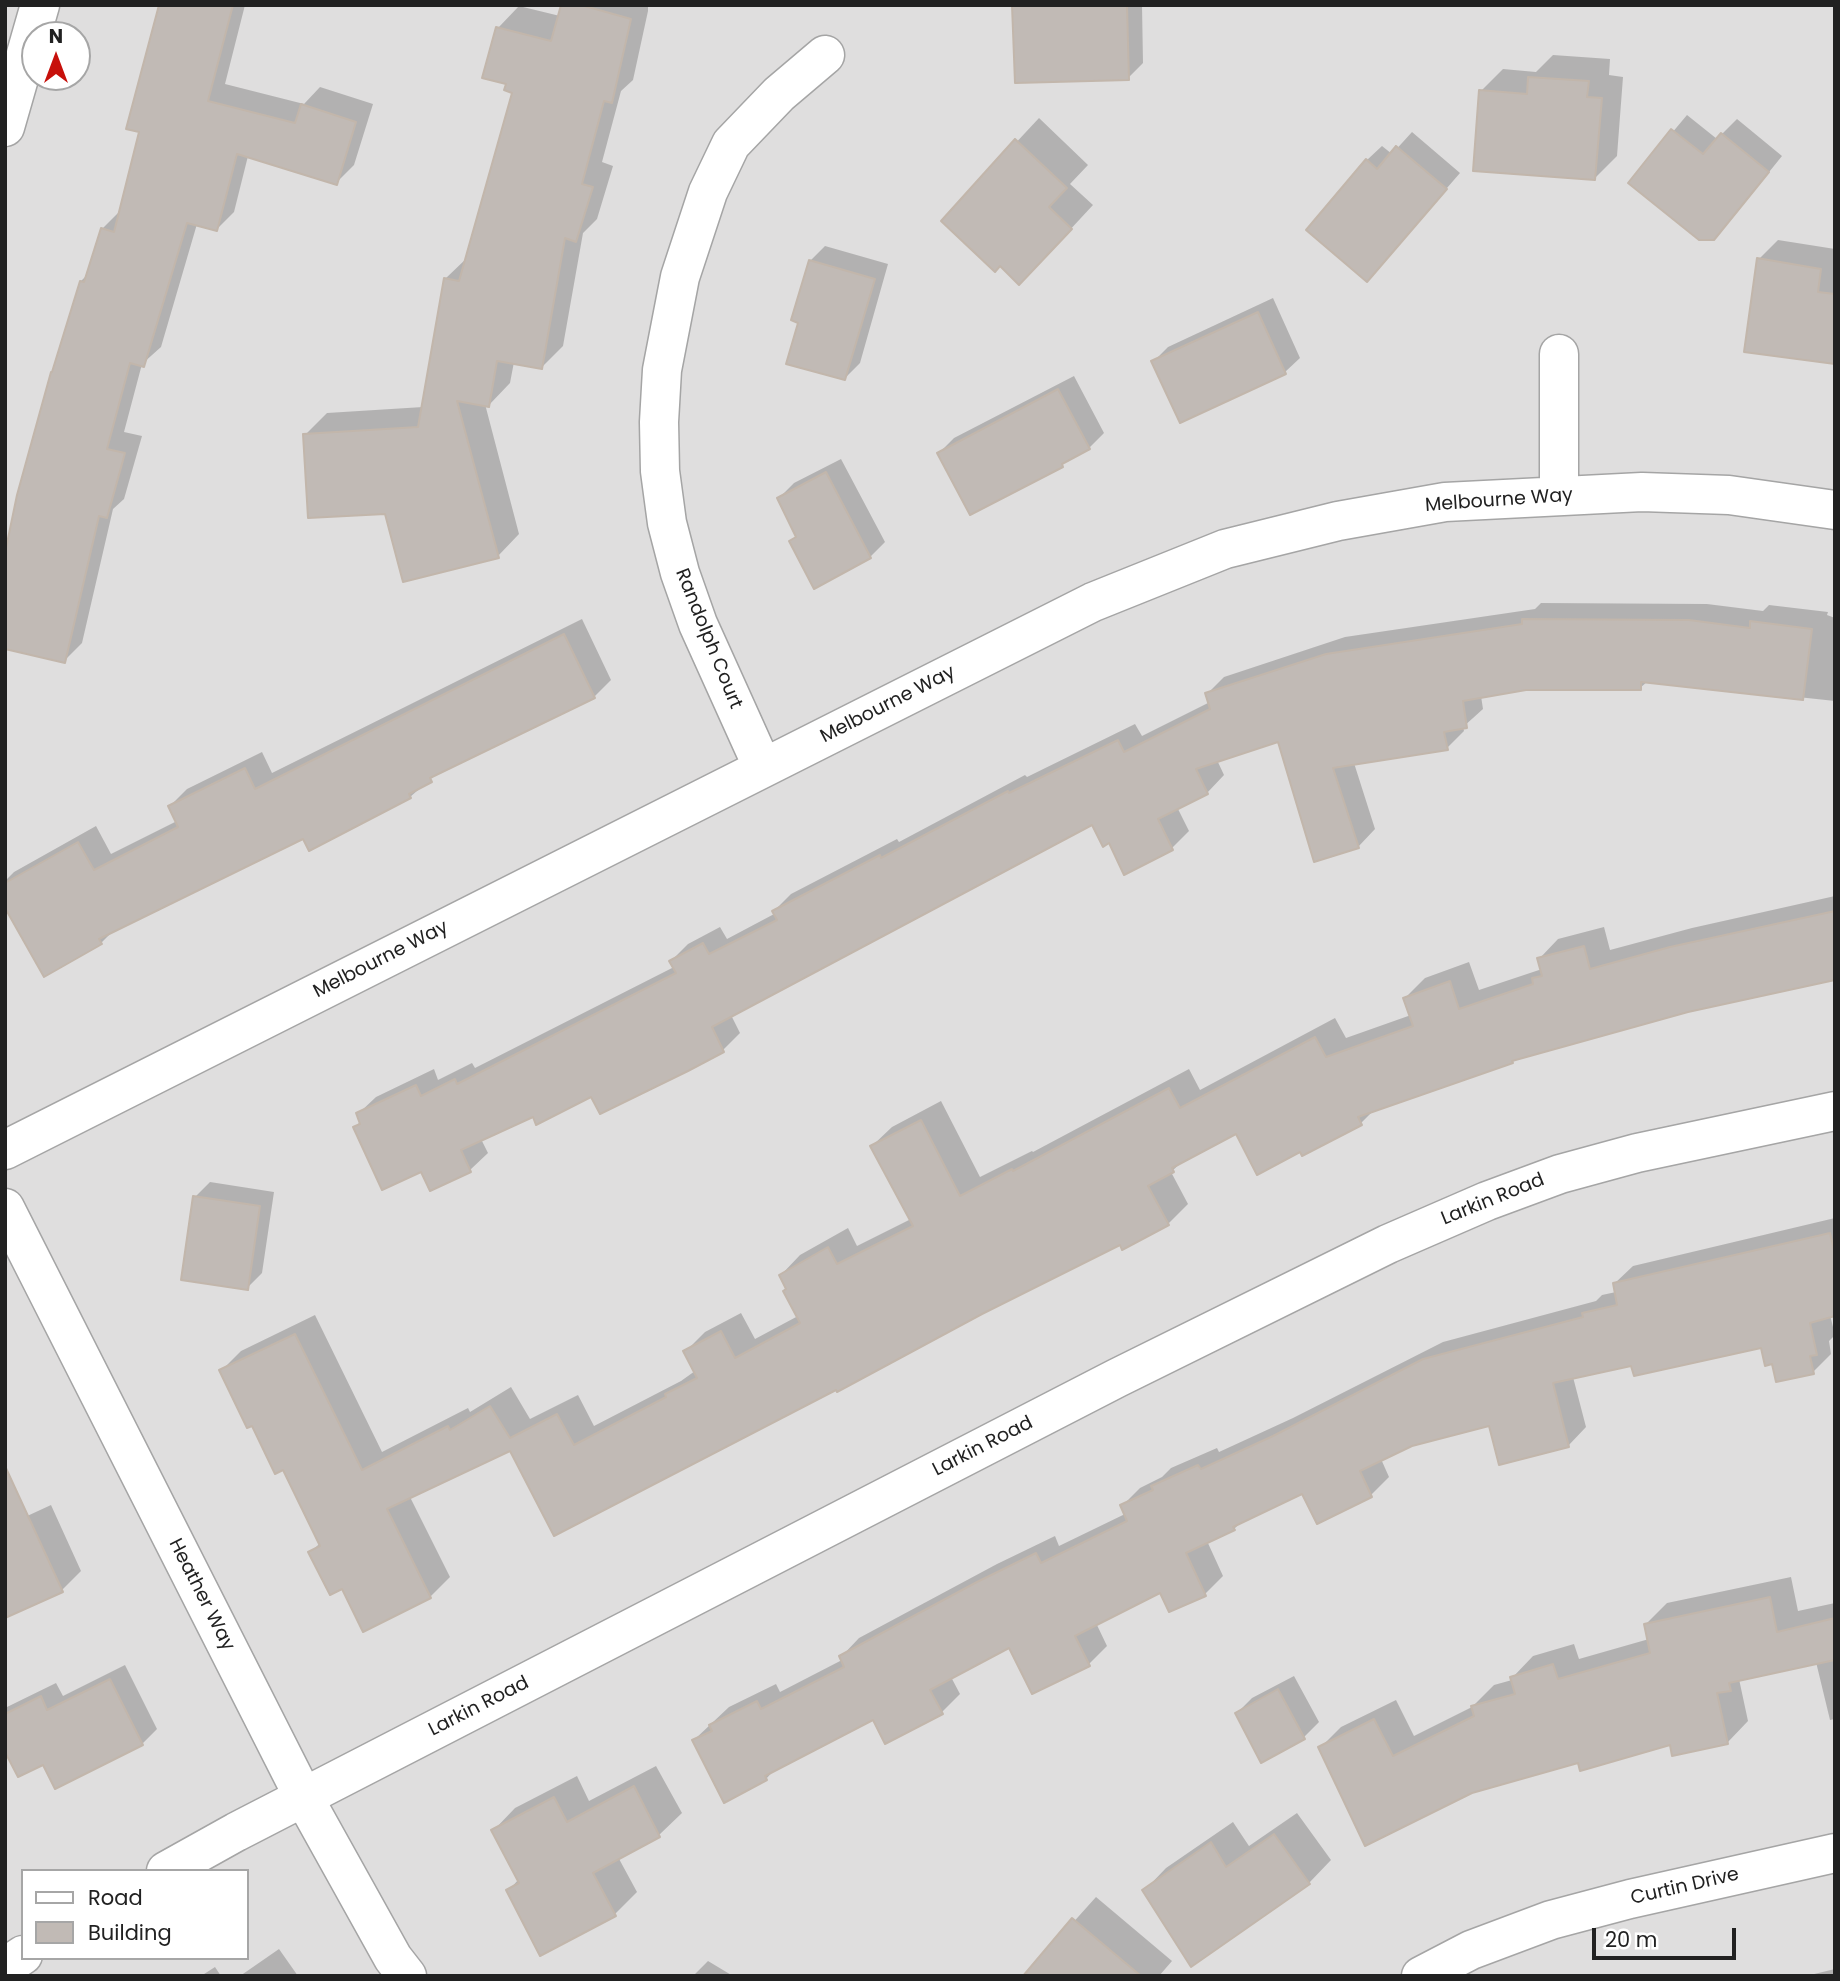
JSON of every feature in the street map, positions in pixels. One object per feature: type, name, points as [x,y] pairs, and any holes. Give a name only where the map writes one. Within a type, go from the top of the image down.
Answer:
[{"type":"street","points":[[5,127],[40,5]]},
{"type":"street","name":"Randolph Court","points":[[763,768],[698,624],[680,573],[667,523],[660,471],[662,370],[680,276],[708,192],[731,144],[779,94],[825,55]]},
{"type":"street","points":[[1559,354],[1559,496]]},
{"type":"street","name":"Melbourne Way","points":[[5,1150],[1093,601],[1225,549],[1338,521],[1445,502],[1642,492],[1729,495],[1835,510]]},
{"type":"street","name":"Larkin Road","points":[[170,1869],[1117,1378],[1388,1244],[1487,1201],[1560,1174],[1637,1153],[1835,1111]]},
{"type":"street","name":"Heather Way","points":[[5,1208],[304,1798],[393,1958],[407,1976]]},
{"type":"street","name":"Curtin Drive","points":[[1421,1976],[1471,1950],[1551,1920],[1630,1899],[1835,1853]]},
{"type":"street","points":[[5,1967],[21,1956]]},
{"type":"shaded area","points":[[5,5],[1835,5],[1835,1976],[5,1976]]},
{"type":"building","points":[[159,5],[233,5],[208,101],[295,123],[301,104],[356,122],[337,185],[237,154],[217,231],[187,223],[144,367],[130,363],[107,449],[125,453],[107,518],[99,516],[65,663],[5,649],[5,553],[17,495],[51,372],[80,281],[84,282],[101,228],[114,232],[139,132],[126,129]]},
{"type":"building","points":[[561,5],[581,5],[631,19],[612,103],[604,101],[582,184],[593,187],[576,242],[565,238],[542,369],[497,361],[489,407],[457,401],[499,558],[403,582],[385,514],[308,518],[303,434],[418,427],[444,278],[459,281],[512,93],[504,90],[506,84],[482,78],[496,27],[551,41]]},
{"type":"building","points":[[1012,5],[1127,5],[1129,80],[1015,83]]},
{"type":"building","points":[[1528,77],[1589,81],[1587,97],[1602,98],[1595,180],[1473,171],[1479,90],[1527,94]]},
{"type":"building","points":[[1671,129],[1703,154],[1721,133],[1769,172],[1714,240],[1699,240],[1628,183]]},
{"type":"building","points":[[1015,139],[1067,188],[1049,207],[1072,229],[1019,285],[1000,266],[995,272],[941,221]]},
{"type":"building","points":[[1396,146],[1447,189],[1367,282],[1306,230],[1366,159],[1377,169]]},
{"type":"building","points":[[1757,258],[1821,269],[1818,292],[1835,294],[1835,364],[1744,352]]},
{"type":"building","points":[[809,260],[875,279],[845,380],[786,364],[798,323],[791,320]]},
{"type":"building","points":[[1258,312],[1286,374],[1180,423],[1151,361]]},
{"type":"building","points":[[1058,389],[1090,449],[1062,464],[1063,467],[970,515],[937,453]]},
{"type":"building","points":[[826,472],[871,558],[814,589],[789,541],[796,537],[777,498]]},
{"type":"building","points":[[1522,619],[1689,620],[1750,628],[1750,621],[1812,629],[1803,700],[1641,682],[1641,690],[1526,690],[1463,701],[1467,728],[1444,732],[1448,750],[1333,768],[1359,848],[1314,862],[1278,742],[1196,769],[1208,794],[1158,819],[1173,850],[1124,875],[1109,843],[1103,847],[1092,825],[712,1027],[724,1052],[688,1071],[600,1114],[591,1097],[536,1125],[533,1117],[461,1150],[471,1172],[430,1191],[421,1172],[382,1190],[353,1127],[360,1124],[356,1113],[416,1085],[421,1096],[455,1079],[457,1084],[676,973],[669,961],[703,943],[709,954],[777,920],[772,911],[880,855],[881,858],[1008,791],[1009,793],[1118,740],[1124,752],[1210,709],[1205,693],[1326,654],[1522,624]]},
{"type":"building","points":[[564,634],[595,698],[430,778],[432,782],[409,794],[411,798],[309,851],[303,839],[99,939],[102,944],[44,977],[5,908],[5,883],[78,842],[94,870],[178,827],[168,806],[245,768],[255,789]]},
{"type":"building","points":[[1835,911],[1835,980],[1688,1012],[1512,1061],[1513,1063],[1358,1117],[1362,1125],[1302,1156],[1300,1152],[1257,1175],[1236,1134],[1172,1168],[1174,1172],[1148,1186],[1169,1225],[1122,1250],[1120,1245],[982,1314],[837,1392],[836,1390],[554,1536],[510,1451],[387,1509],[431,1598],[363,1632],[342,1589],[330,1595],[308,1552],[320,1546],[283,1470],[275,1474],[252,1426],[247,1428],[219,1370],[295,1334],[362,1470],[448,1426],[450,1430],[490,1406],[510,1438],[557,1414],[574,1445],[697,1378],[683,1351],[721,1331],[735,1358],[800,1323],[783,1291],[786,1289],[779,1275],[828,1247],[837,1264],[913,1226],[870,1146],[921,1120],[960,1196],[1012,1169],[1013,1171],[1169,1088],[1180,1108],[1315,1037],[1326,1057],[1413,1026],[1403,998],[1450,981],[1459,1009],[1533,984],[1532,978],[1542,976],[1537,958],[1584,946],[1590,969],[1670,947]]},
{"type":"building","points":[[193,1196],[260,1206],[248,1290],[181,1280]]},
{"type":"building","points":[[1830,1233],[1835,1254],[1835,1316],[1810,1323],[1817,1355],[1810,1356],[1814,1374],[1776,1382],[1772,1364],[1765,1366],[1761,1348],[1634,1376],[1631,1366],[1553,1383],[1569,1447],[1499,1465],[1489,1426],[1412,1446],[1360,1471],[1372,1497],[1317,1524],[1302,1494],[1186,1553],[1206,1596],[1169,1612],[1160,1593],[1075,1636],[1090,1666],[1032,1694],[1009,1648],[930,1690],[943,1714],[885,1744],[873,1720],[765,1776],[767,1780],[724,1803],[692,1740],[712,1731],[709,1725],[757,1701],[761,1709],[844,1667],[839,1656],[977,1582],[1036,1553],[1041,1563],[1127,1521],[1120,1505],[1153,1490],[1151,1486],[1198,1465],[1201,1469],[1273,1436],[1423,1359],[1583,1317],[1582,1313],[1617,1305],[1613,1283]]},
{"type":"building","points":[[5,1466],[63,1592],[5,1618]]},
{"type":"building","points":[[1770,1597],[1777,1632],[1835,1618],[1835,1660],[1729,1683],[1731,1691],[1717,1693],[1728,1744],[1672,1756],[1670,1745],[1580,1771],[1578,1763],[1472,1793],[1365,1846],[1318,1747],[1374,1719],[1393,1756],[1474,1716],[1471,1706],[1515,1694],[1510,1677],[1553,1664],[1558,1679],[1650,1653],[1644,1624]]},
{"type":"building","points":[[110,1679],[143,1745],[55,1789],[43,1765],[18,1777],[5,1752],[5,1714],[41,1696],[47,1710]]},
{"type":"building","points":[[1278,1689],[1305,1739],[1261,1763],[1235,1713]]},
{"type":"building","points":[[634,1786],[660,1837],[593,1873],[616,1916],[540,1956],[506,1890],[519,1883],[491,1830],[554,1797],[567,1822]]},
{"type":"building","points":[[1274,1834],[1310,1884],[1191,1967],[1142,1890],[1211,1842],[1226,1867]]},
{"type":"building","points":[[1072,1918],[1141,1976],[1023,1976]]}]
